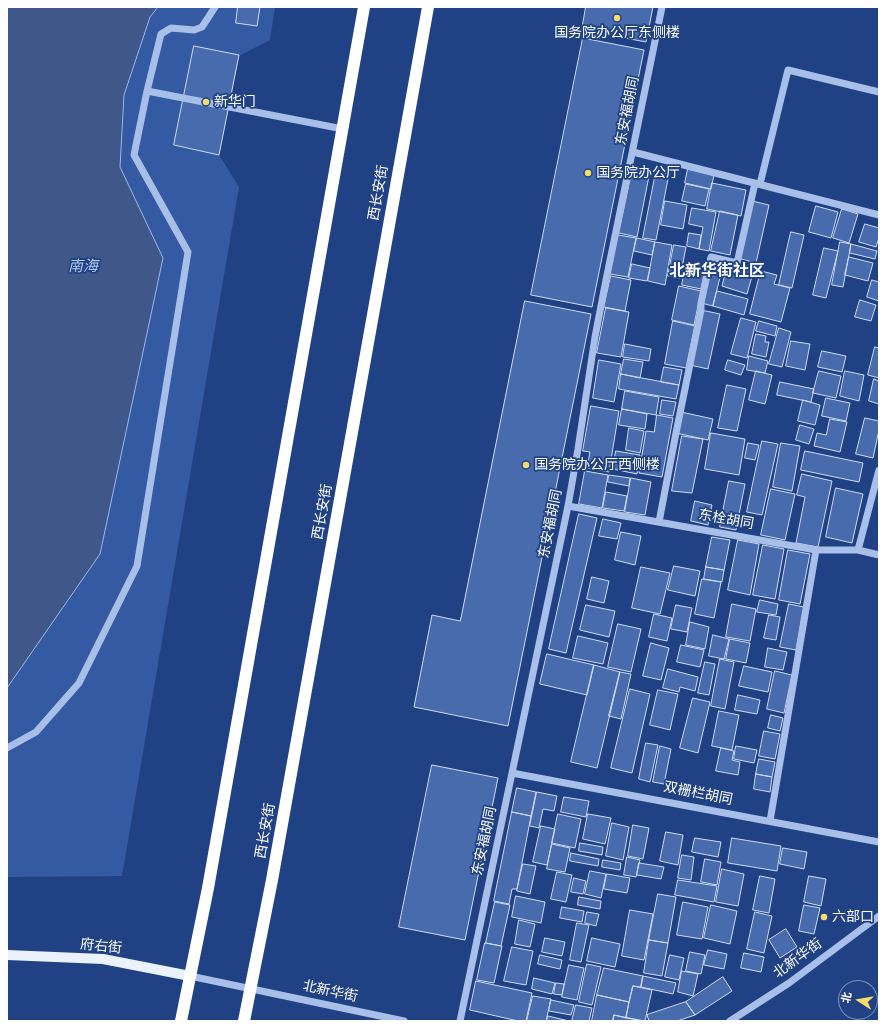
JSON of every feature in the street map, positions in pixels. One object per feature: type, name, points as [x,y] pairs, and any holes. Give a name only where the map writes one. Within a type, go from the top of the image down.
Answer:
[{"type":"highway","points":[[181,1021],[208,888],[364,7]]},
{"type":"highway","name":"西长安街","points":[[244,1021],[272,880],[428,7]]},
{"type":"main road","name":"府右街","points":[[7,955],[103,959],[190,976]]},
{"type":"street","points":[[7,748],[36,732],[79,683],[137,566],[188,252],[134,155],[160,34],[171,28],[194,30],[202,27],[215,7]]},
{"type":"street","name":"东安福胡同","points":[[460,1021],[568,506],[595,337],[662,7]]},
{"type":"street","points":[[659,522],[711,257],[737,263],[788,70],[879,92]]},
{"type":"street","points":[[147,91],[343,129]]},
{"type":"street","points":[[633,152],[879,215]]},
{"type":"street","points":[[858,550],[879,470]]},
{"type":"street","name":"东栓胡同","points":[[568,506],[816,550],[858,550],[879,555]]},
{"type":"street","points":[[770,821],[816,550]]},
{"type":"street","name":"双栅栏胡同","points":[[512,772],[879,842]]},
{"type":"street","name":"北新华街","points":[[730,1021],[789,983],[879,916]]},
{"type":"street","name":"北新华街","points":[[190,976],[404,1021]]},
{"type":"shaded area","points":[[7,7],[275,7],[270,40],[239,56],[219,155],[239,187],[122,876],[7,877]]},
{"type":"water","name":"南海","points":[[7,7],[158,7],[150,17],[124,95],[120,167],[163,258],[100,554],[7,688]]},
{"type":"building","points":[[238,7],[260,7],[257,26],[236,23]]},
{"type":"building","name":"国务院办公厅东侧楼","points":[[586,7],[653,7],[646,42],[582,30]]},
{"type":"building","name":"国务院办公厅","points":[[583,38],[644,50],[592,307],[531,295]]},
{"type":"building","name":"新华门","points":[[194,46],[239,55],[219,155],[174,145]]},
{"type":"building","points":[[633,167],[650,171],[637,237],[619,233]]},
{"type":"building","points":[[688,169],[714,175],[711,189],[685,183]]},
{"type":"building","points":[[656,172],[669,174],[656,240],[643,238]]},
{"type":"building","points":[[712,183],[746,190],[741,216],[707,209]]},
{"type":"building","points":[[686,184],[709,189],[705,206],[682,201]]},
{"type":"building","points":[[665,201],[687,205],[683,229],[661,225]]},
{"type":"building","points":[[752,201],[769,205],[756,263],[738,258]]},
{"type":"building","points":[[816,206],[838,212],[831,238],[809,232]]},
{"type":"building","points":[[692,208],[716,212],[709,251],[699,249],[703,227],[689,224]]},
{"type":"building","points":[[842,209],[858,214],[849,243],[833,238]]},
{"type":"building","points":[[720,211],[738,215],[730,255],[711,251]]},
{"type":"building","points":[[865,224],[879,228],[879,238],[876,247],[859,242]]},
{"type":"building","points":[[791,232],[804,235],[792,288],[779,285]]},
{"type":"building","points":[[689,233],[701,235],[699,249],[687,246]]},
{"type":"building","points":[[618,235],[636,238],[628,277],[610,274]]},
{"type":"building","points":[[637,238],[655,242],[652,255],[634,251]]},
{"type":"building","points":[[655,242],[672,245],[665,285],[648,281]]},
{"type":"building","points":[[840,242],[851,244],[843,287],[832,285]]},
{"type":"building","points":[[851,244],[877,251],[875,259],[850,253]]},
{"type":"building","points":[[674,245],[686,247],[680,278],[668,276]]},
{"type":"building","points":[[824,248],[838,251],[826,298],[813,295]]},
{"type":"building","points":[[849,257],[873,263],[868,281],[845,275]]},
{"type":"building","points":[[711,262],[723,265],[713,306],[701,303]]},
{"type":"building","points":[[632,264],[650,268],[647,281],[629,278]]},
{"type":"building","points":[[742,266],[754,269],[747,294],[722,286],[726,270],[741,273]]},
{"type":"building","points":[[685,270],[704,275],[701,289],[682,285]]},
{"type":"building","points":[[761,271],[777,275],[774,284],[790,288],[781,322],[750,314]]},
{"type":"building","points":[[611,276],[631,280],[625,311],[604,307]]},
{"type":"building","points":[[872,280],[879,282],[879,301],[867,297]]},
{"type":"building","points":[[679,286],[701,291],[694,325],[672,320]]},
{"type":"building","points":[[717,291],[748,299],[744,315],[713,306]]},
{"type":"building","points":[[860,300],[876,305],[871,321],[855,317]]},
{"type":"building","name":"国务院办公厅西侧楼","points":[[525,301],[591,314],[508,726],[414,707],[432,615],[460,621]]},
{"type":"building","points":[[606,308],[629,312],[621,357],[597,353]]},
{"type":"building","points":[[701,310],[720,314],[708,369],[690,365]]},
{"type":"building","points":[[741,318],[756,322],[747,358],[731,354]]},
{"type":"building","points":[[673,321],[695,326],[686,368],[665,364]]},
{"type":"building","points":[[759,321],[777,326],[775,336],[756,331]]},
{"type":"building","points":[[779,328],[791,332],[782,367],[769,364]]},
{"type":"building","points":[[756,334],[766,336],[765,342],[769,342],[766,357],[752,354]]},
{"type":"building","points":[[791,341],[810,344],[805,370],[786,366]]},
{"type":"building","points":[[625,344],[651,349],[649,361],[623,357]]},
{"type":"building","points":[[875,347],[879,348],[879,378],[868,375]]},
{"type":"building","points":[[822,351],[846,356],[842,372],[818,367]]},
{"type":"building","points":[[749,356],[768,361],[765,373],[747,370]]},
{"type":"building","points":[[624,359],[643,362],[640,378],[621,374]]},
{"type":"building","points":[[599,360],[621,364],[614,402],[593,398]]},
{"type":"building","points":[[728,360],[745,365],[741,375],[725,370]]},
{"type":"building","points":[[664,367],[682,370],[679,385],[661,382]]},
{"type":"building","points":[[756,371],[772,375],[765,404],[749,400]]},
{"type":"building","points":[[819,371],[841,376],[836,398],[813,393]]},
{"type":"building","points":[[845,371],[864,375],[859,401],[840,396]]},
{"type":"building","points":[[621,374],[679,385],[676,399],[619,389]]},
{"type":"building","points":[[874,379],[879,381],[879,404],[869,401]]},
{"type":"building","points":[[780,382],[814,389],[811,402],[777,395]]},
{"type":"building","points":[[727,385],[746,389],[737,431],[718,428]]},
{"type":"building","points":[[625,391],[659,397],[656,415],[622,409]]},
{"type":"building","points":[[826,398],[850,403],[846,421],[822,416]]},
{"type":"building","points":[[662,400],[676,402],[673,416],[660,414]]},
{"type":"building","points":[[803,400],[820,405],[815,425],[798,421]]},
{"type":"building","points":[[591,406],[619,411],[609,472],[587,468],[590,452],[583,451]]},
{"type":"building","points":[[622,409],[647,414],[645,429],[619,425]]},
{"type":"building","points":[[681,412],[713,419],[708,440],[676,433]]},
{"type":"building","points":[[657,415],[673,418],[662,477],[639,473],[646,431],[654,432]]},
{"type":"building","points":[[865,418],[879,421],[879,430],[873,458],[856,454]]},
{"type":"building","points":[[830,419],[847,422],[840,452],[814,446],[817,433],[826,435]]},
{"type":"building","points":[[800,425],[814,429],[809,444],[796,440]]},
{"type":"building","points":[[629,428],[644,431],[640,453],[626,450]]},
{"type":"building","points":[[711,433],[745,439],[739,475],[705,469]]},
{"type":"building","points":[[682,436],[703,439],[692,493],[672,491]]},
{"type":"building","points":[[762,441],[778,444],[762,515],[747,512]]},
{"type":"building","points":[[748,443],[759,445],[755,460],[745,458]]},
{"type":"building","points":[[781,443],[800,446],[792,491],[773,487]]},
{"type":"building","points":[[616,451],[640,455],[637,474],[613,469]]},
{"type":"building","points":[[805,451],[863,463],[859,482],[801,470]]},
{"type":"building","points":[[585,471],[608,475],[602,508],[579,504]]},
{"type":"building","points":[[802,474],[832,481],[818,547],[796,543],[805,497],[797,495]]},
{"type":"building","points":[[609,475],[630,478],[629,486],[608,482]]},
{"type":"building","points":[[631,478],[651,482],[645,515],[625,512]]},
{"type":"building","points":[[729,481],[745,484],[736,530],[720,527]]},
{"type":"building","points":[[836,488],[863,494],[852,543],[826,537]]},
{"type":"building","points":[[771,489],[795,494],[785,540],[761,535]]},
{"type":"building","points":[[606,492],[627,496],[624,511],[603,508]]},
{"type":"building","points":[[695,501],[712,505],[708,525],[691,521]]},
{"type":"building","points":[[579,514],[597,518],[566,653],[549,649]]},
{"type":"building","points":[[603,519],[621,523],[617,539],[599,536]]},
{"type":"building","points":[[621,532],[641,536],[635,565],[615,560]]},
{"type":"building","points":[[712,537],[730,540],[724,570],[706,567]]},
{"type":"building","points":[[738,540],[759,544],[750,595],[728,590]]},
{"type":"building","points":[[763,545],[784,549],[775,599],[753,595]]},
{"type":"building","points":[[788,550],[810,554],[800,604],[779,600]]},
{"type":"building","points":[[674,566],[700,571],[695,596],[668,590]]},
{"type":"building","points":[[641,567],[670,573],[660,614],[632,608]]},
{"type":"building","points":[[706,567],[724,570],[722,582],[704,579]]},
{"type":"building","points":[[592,577],[609,581],[604,603],[587,599]]},
{"type":"building","points":[[702,579],[721,582],[714,618],[695,614]]},
{"type":"building","points":[[760,600],[778,604],[776,615],[757,612]]},
{"type":"building","points":[[732,604],[756,609],[750,641],[726,637]]},
{"type":"building","points":[[789,604],[804,607],[796,650],[780,647]]},
{"type":"building","points":[[586,605],[615,611],[609,637],[580,630]]},
{"type":"building","points":[[676,605],[692,608],[687,632],[671,629]]},
{"type":"building","points":[[654,614],[672,618],[667,641],[649,637]]},
{"type":"building","points":[[769,615],[780,617],[776,640],[764,638]]},
{"type":"building","points":[[690,622],[709,627],[705,649],[686,645]]},
{"type":"building","points":[[618,624],[641,629],[631,672],[608,667]]},
{"type":"building","points":[[713,635],[729,639],[724,659],[709,656]]},
{"type":"building","points":[[578,636],[608,643],[603,664],[573,658]]},
{"type":"building","points":[[730,639],[750,643],[746,663],[726,659]]},
{"type":"building","points":[[651,643],[669,648],[661,680],[643,676]]},
{"type":"building","points":[[681,645],[704,650],[700,667],[677,662]]},
{"type":"building","points":[[768,648],[787,652],[783,670],[765,667]]},
{"type":"building","points":[[547,654],[594,665],[587,695],[540,684]]},
{"type":"building","points":[[720,659],[734,662],[725,709],[711,706]]},
{"type":"building","points":[[705,662],[715,664],[709,695],[698,693]]},
{"type":"building","points":[[594,665],[620,672],[597,768],[571,762]]},
{"type":"building","points":[[744,666],[772,672],[768,692],[739,686]]},
{"type":"building","points":[[668,669],[698,677],[695,691],[680,687],[679,692],[663,688]]},
{"type":"building","points":[[775,671],[792,675],[784,713],[767,709]]},
{"type":"building","points":[[620,672],[631,674],[621,719],[609,716]]},
{"type":"building","points":[[630,689],[650,694],[632,773],[611,768]]},
{"type":"building","points":[[658,690],[678,694],[670,730],[650,725]]},
{"type":"building","points":[[738,695],[760,700],[757,714],[735,710]]},
{"type":"building","points":[[693,698],[710,702],[698,753],[680,748]]},
{"type":"building","points":[[719,711],[739,715],[732,750],[712,746]]},
{"type":"building","points":[[771,715],[783,718],[780,731],[768,728]]},
{"type":"building","points":[[764,731],[780,734],[775,759],[759,756]]},
{"type":"building","points":[[646,743],[658,745],[650,782],[639,779]]},
{"type":"building","points":[[660,746],[671,749],[664,784],[653,782]]},
{"type":"building","points":[[736,746],[757,750],[754,763],[734,759]]},
{"type":"building","points":[[721,748],[734,751],[732,760],[740,762],[738,775],[716,771]]},
{"type":"building","points":[[759,759],[775,762],[772,777],[756,774]]},
{"type":"building","points":[[432,765],[498,778],[465,940],[399,927]]},
{"type":"building","points":[[756,774],[772,777],[770,792],[754,789]]},
{"type":"building","points":[[517,788],[536,792],[531,816],[512,812]]},
{"type":"building","points":[[537,792],[557,796],[554,811],[543,809],[539,828],[530,826]]},
{"type":"building","points":[[564,797],[589,801],[586,817],[561,812]]},
{"type":"building","points":[[512,812],[531,816],[517,889],[512,889],[509,904],[494,901]]},
{"type":"building","points":[[558,814],[581,819],[575,848],[552,843]]},
{"type":"building","points":[[588,814],[611,818],[605,844],[583,839]]},
{"type":"building","points":[[612,823],[629,827],[623,860],[606,856]]},
{"type":"building","points":[[633,825],[649,828],[643,859],[628,856]]},
{"type":"building","points":[[541,826],[555,829],[547,865],[533,862]]},
{"type":"building","points":[[666,832],[683,835],[678,865],[660,861]]},
{"type":"building","points":[[695,838],[721,842],[718,857],[692,852]]},
{"type":"building","points":[[732,838],[781,846],[777,871],[728,863]]},
{"type":"building","points":[[580,843],[603,847],[602,855],[579,851]]},
{"type":"building","points":[[552,844],[570,848],[565,872],[547,869]]},
{"type":"building","points":[[783,848],[807,852],[804,869],[780,864]]},
{"type":"building","points":[[571,853],[599,859],[598,866],[570,861]]},
{"type":"building","points":[[682,855],[694,857],[691,880],[678,878]]},
{"type":"building","points":[[627,857],[640,860],[636,877],[624,875]]},
{"type":"building","points":[[705,859],[721,862],[717,885],[701,882]]},
{"type":"building","points":[[603,860],[621,863],[620,870],[602,867]]},
{"type":"building","points":[[639,863],[664,867],[661,879],[637,875]]},
{"type":"building","points":[[523,864],[536,866],[530,894],[517,891]]},
{"type":"building","points":[[722,869],[744,874],[738,906],[716,902]]},
{"type":"building","points":[[590,871],[606,874],[601,898],[585,894]]},
{"type":"building","points":[[557,872],[572,875],[566,902],[551,899]]},
{"type":"building","points":[[607,874],[630,878],[627,893],[604,889]]},
{"type":"building","points":[[760,876],[775,879],[769,913],[753,910]]},
{"type":"building","points":[[809,876],[826,879],[821,906],[804,902]]},
{"type":"building","points":[[574,878],[586,881],[583,894],[571,892]]},
{"type":"building","points":[[678,880],[717,886],[714,902],[675,895]]},
{"type":"building","points":[[658,894],[676,897],[668,943],[649,940]]},
{"type":"building","points":[[516,896],[545,902],[541,923],[512,917]]},
{"type":"building","points":[[579,897],[601,901],[600,909],[578,905]]},
{"type":"building","points":[[495,902],[510,905],[501,946],[486,943]]},
{"type":"building","points":[[683,902],[708,907],[702,939],[677,935]]},
{"type":"building","points":[[711,905],[737,911],[730,944],[704,938]]},
{"type":"building","points":[[804,905],[820,908],[814,934],[799,931]]},
{"type":"building","points":[[562,907],[584,911],[582,922],[560,918]]},
{"type":"building","points":[[630,910],[653,914],[644,960],[622,956]]},
{"type":"building","points":[[587,912],[599,914],[596,926],[585,923]]},
{"type":"building","points":[[755,912],[772,916],[764,953],[747,949]]},
{"type":"building","points":[[519,920],[535,924],[530,947],[515,944]]},
{"type":"building","points":[[577,923],[589,925],[581,962],[570,960]]},
{"type":"building","points":[[786,929],[797,947],[780,958],[769,940]]},
{"type":"building","points":[[545,938],[565,942],[562,956],[542,952]]},
{"type":"building","points":[[592,938],[620,944],[615,967],[587,961]]},
{"type":"building","points":[[649,940],[668,943],[662,976],[644,973]]},
{"type":"building","points":[[485,943],[502,946],[494,983],[477,980]]},
{"type":"building","points":[[512,947],[533,951],[526,985],[504,981]]},
{"type":"building","points":[[708,950],[727,954],[724,969],[704,965]]},
{"type":"building","points":[[690,952],[705,955],[701,974],[686,971]]},
{"type":"building","points":[[744,953],[764,957],[761,972],[741,968]]},
{"type":"building","points":[[540,955],[562,960],[560,969],[538,964]]},
{"type":"building","points":[[670,955],[684,958],[679,980],[665,977]]},
{"type":"building","points":[[587,964],[601,967],[592,1005],[579,1002]]},
{"type":"building","points":[[569,965],[584,968],[577,1000],[562,997]]},
{"type":"building","points":[[604,968],[643,976],[641,987],[633,986],[629,1002],[597,995]]},
{"type":"building","points":[[682,971],[698,974],[693,996],[678,992]]},
{"type":"building","points":[[643,976],[676,983],[673,994],[641,987]]},
{"type":"building","points":[[723,977],[732,991],[695,1015],[686,1002]]},
{"type":"building","points":[[534,978],[555,983],[552,994],[532,989]]},
{"type":"building","points":[[476,981],[532,993],[526,1021],[518,1021],[470,1010]]},
{"type":"building","points":[[556,983],[564,984],[562,995],[554,994]]},
{"type":"building","points":[[633,986],[652,990],[645,1021],[626,1018]]},
{"type":"building","points":[[597,995],[629,1002],[626,1018],[614,1015],[613,1021],[592,1021]]},
{"type":"building","points":[[533,996],[551,999],[546,1021],[527,1021]]},
{"type":"building","points":[[551,1000],[574,1005],[571,1015],[549,1011]]},
{"type":"building","points":[[686,1002],[695,1015],[677,1021],[649,1021],[647,1015]]},
{"type":"building","points":[[576,1005],[592,1008],[589,1021],[572,1021]]},
{"type":"building","points":[[614,1015],[639,1020],[639,1021],[613,1021]]},
{"type":"building","points":[[548,1016],[569,1021],[547,1021]]},
{"type":"place","name":"国务院办公厅东侧楼","points":[[617,18]]},
{"type":"place","name":"新华门","points":[[206,102]]},
{"type":"place","name":"国务院办公厅","points":[[588,173]]},
{"type":"place","name":"国务院办公厅西侧楼","points":[[526,465]]},
{"type":"place","name":"六部口","points":[[824,917]]},
{"type":"district","name":"北新华街社区","points":[[717,272]]}]
